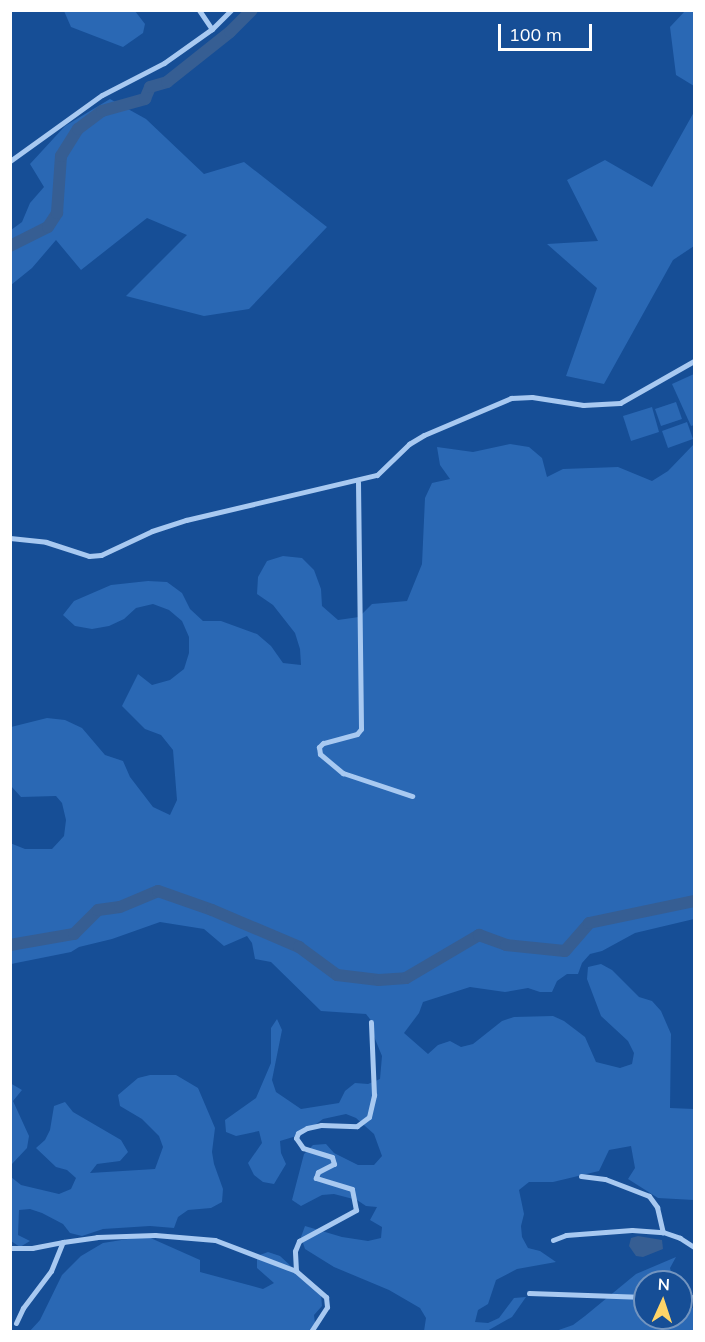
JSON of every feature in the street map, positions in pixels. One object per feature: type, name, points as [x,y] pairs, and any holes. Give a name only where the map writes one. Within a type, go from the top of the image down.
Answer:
[{"type":"street","points":[[199,10],[212,29]]},
{"type":"street","points":[[10,161],[102,95],[164,63],[212,29],[231,10]]},
{"type":"street","points":[[10,538],[46,542],[89,556],[100,555],[152,531],[186,520],[302,491],[358,482],[377,475],[424,435],[511,398],[532,397],[583,405],[620,403],[694,361]]},
{"type":"street","points":[[358,482],[361,729],[357,734],[323,743],[319,747],[320,754],[343,773],[412,796]]},
{"type":"street","points":[[296,1271],[295,1251],[299,1241],[356,1210],[352,1189],[316,1178],[318,1172],[334,1164],[332,1157],[303,1148],[296,1138],[298,1133],[307,1128],[321,1125],[357,1125],[369,1117],[374,1095],[371,1022]]},
{"type":"street","points":[[581,1176],[605,1179],[649,1196],[657,1207],[663,1232]]},
{"type":"street","points":[[553,1240],[567,1235],[632,1230],[663,1232],[680,1238],[694,1248]]},
{"type":"street","points":[[10,1248],[32,1248],[63,1242],[121,1236],[192,1237],[215,1240],[296,1271],[326,1297],[327,1307],[311,1332]]},
{"type":"street","points":[[16,1323],[23,1308],[51,1271],[63,1242]]},
{"type":"street","points":[[529,1293],[633,1297]]},
{"type":"shaded area","points":[[64,11],[135,11],[145,24],[143,33],[123,47],[71,27]]},
{"type":"shaded area","points":[[685,11],[694,11],[694,86],[676,75],[670,27]]},
{"type":"shaded area","points":[[110,99],[146,119],[204,174],[244,162],[327,227],[249,309],[204,316],[126,296],[187,235],[147,218],[81,270],[56,240],[32,268],[11,285],[11,230],[22,222],[30,203],[44,187],[30,164],[65,126]]},
{"type":"shaded area","points":[[694,112],[694,246],[673,260],[604,384],[566,376],[597,288],[547,244],[598,241],[567,180],[605,160],[652,187]]},
{"type":"shaded area","points":[[694,374],[694,425],[691,426],[672,384]]},
{"type":"shaded area","points":[[676,402],[682,419],[661,426],[655,409]]},
{"type":"shaded area","points":[[652,407],[659,432],[631,441],[623,416]]},
{"type":"shaded area","points":[[687,422],[693,439],[668,448],[662,431]]},
{"type":"shaded area","points":[[510,444],[529,447],[542,458],[547,477],[563,469],[618,467],[652,481],[668,471],[694,444],[694,919],[635,933],[602,951],[590,954],[582,963],[578,974],[567,974],[557,981],[552,992],[540,992],[528,988],[505,992],[470,987],[423,1002],[419,1013],[404,1033],[428,1054],[438,1045],[450,1041],[461,1047],[473,1044],[502,1021],[514,1017],[553,1016],[564,1021],[585,1037],[596,1062],[620,1068],[632,1064],[634,1053],[628,1041],[601,1016],[587,979],[588,967],[601,964],[612,970],[639,997],[652,1001],[661,1011],[671,1034],[670,1108],[694,1109],[694,1200],[658,1198],[628,1179],[635,1168],[631,1146],[609,1150],[599,1171],[553,1182],[529,1182],[519,1190],[524,1214],[521,1226],[522,1237],[528,1248],[540,1251],[556,1262],[517,1269],[496,1280],[488,1304],[478,1310],[475,1322],[488,1323],[499,1318],[514,1298],[526,1297],[512,1317],[487,1331],[424,1331],[426,1318],[420,1308],[389,1290],[334,1267],[305,1249],[301,1237],[305,1226],[342,1237],[368,1241],[381,1238],[382,1227],[370,1220],[377,1207],[366,1206],[357,1200],[334,1194],[322,1195],[301,1206],[292,1200],[304,1154],[313,1145],[326,1144],[334,1153],[358,1165],[374,1165],[382,1156],[374,1134],[356,1118],[346,1114],[323,1119],[303,1134],[280,1141],[281,1153],[286,1164],[274,1184],[263,1182],[254,1175],[248,1163],[262,1143],[259,1131],[236,1136],[226,1132],[225,1120],[256,1098],[271,1063],[271,1028],[277,1019],[282,1030],[272,1080],[276,1092],[301,1109],[339,1103],[345,1091],[355,1083],[368,1084],[380,1079],[382,1056],[373,1034],[373,1023],[366,1014],[321,1011],[271,962],[255,959],[252,943],[247,936],[224,946],[204,929],[160,922],[112,939],[79,947],[71,952],[11,964],[10,843],[25,849],[52,849],[64,836],[66,820],[62,803],[56,796],[21,797],[11,786],[11,727],[47,718],[65,720],[82,728],[105,755],[123,761],[130,777],[153,807],[170,815],[177,800],[173,750],[161,735],[145,729],[122,706],[138,674],[152,685],[170,680],[184,669],[189,653],[189,637],[182,621],[169,610],[153,604],[136,608],[124,619],[109,626],[92,629],[75,626],[63,615],[74,601],[111,585],[148,581],[167,582],[182,593],[190,609],[203,621],[221,621],[257,634],[271,646],[283,663],[301,665],[300,649],[295,633],[273,605],[257,594],[258,577],[267,561],[283,556],[302,558],[314,570],[321,589],[322,606],[338,620],[359,617],[372,604],[407,601],[422,564],[425,498],[432,483],[450,479],[440,465],[437,447],[473,452]]},
{"type":"shaded area","points":[[150,1075],[176,1075],[198,1088],[215,1128],[212,1152],[223,1189],[222,1202],[211,1208],[188,1210],[178,1217],[174,1228],[150,1226],[103,1229],[82,1236],[70,1233],[63,1224],[42,1213],[30,1209],[19,1210],[18,1235],[30,1241],[20,1247],[11,1241],[10,1083],[22,1090],[13,1101],[29,1136],[27,1148],[11,1165],[11,1177],[21,1185],[59,1194],[71,1189],[76,1178],[67,1170],[56,1167],[36,1148],[45,1140],[50,1130],[54,1106],[65,1102],[73,1112],[121,1140],[128,1152],[120,1161],[97,1164],[90,1173],[155,1169],[163,1147],[159,1136],[142,1119],[120,1106],[118,1095],[138,1078]]},
{"type":"shaded area","points":[[146,1236],[200,1260],[200,1272],[263,1289],[274,1283],[257,1268],[257,1256],[268,1252],[280,1256],[321,1294],[322,1306],[314,1315],[316,1331],[29,1332],[40,1320],[62,1275],[81,1256],[103,1243]]},
{"type":"shaded area","points":[[638,1236],[662,1240],[663,1249],[643,1257],[636,1256],[629,1246],[631,1238]]},
{"type":"shaded area","points":[[676,1257],[671,1270],[645,1270]]},
{"type":"shaded area","points":[[633,1276],[633,1330],[693,1330],[694,1306],[694,1331],[553,1332],[573,1325]]},
{"type":"waterway","points":[[10,246],[48,227],[57,213],[61,156],[78,129],[102,111],[145,99],[150,87],[167,82],[230,32],[252,10]]},
{"type":"waterway","points":[[10,945],[74,934],[98,910],[120,907],[158,891],[212,910],[299,947],[337,975],[379,980],[406,978],[479,935],[506,945],[565,951],[589,923],[694,901]]}]
